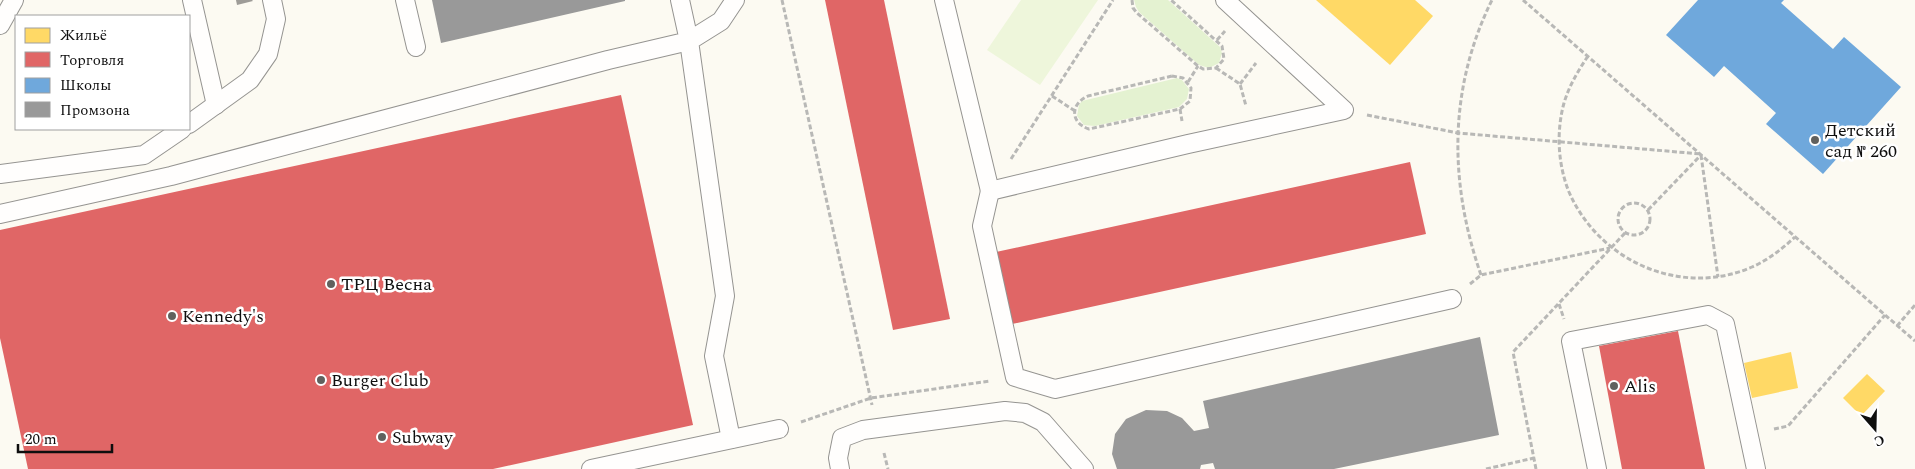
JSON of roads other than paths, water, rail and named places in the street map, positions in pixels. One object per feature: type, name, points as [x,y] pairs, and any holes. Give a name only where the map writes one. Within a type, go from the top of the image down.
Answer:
[{"type":"lane","points":[[0,25],[14,0]]},
{"type":"lane","points":[[192,0],[216,105]]},
{"type":"lane","points":[[190,123],[250,80],[268,54],[276,19],[272,0]]},
{"type":"lane","points":[[405,0],[416,47]]},
{"type":"lane","points":[[680,0],[689,41],[725,296],[714,356],[730,439]]},
{"type":"lane","points":[[0,214],[171,176],[608,60],[689,41],[721,21],[735,0]]},
{"type":"lane","points":[[944,0],[990,191],[982,226],[1015,377],[1055,388],[1452,299]]},
{"type":"lane","points":[[990,191],[1344,110],[1225,0]]},
{"type":"lane","points":[[0,174],[144,155],[181,130]]},
{"type":"lane","points":[[1597,469],[1571,341],[1708,315],[1725,324],[1756,469]]},
{"type":"lane","points":[[840,469],[838,458],[842,438],[863,430],[1005,411],[1025,413],[1043,422],[1084,469]]},
{"type":"lane","points":[[591,469],[779,429]]},
{"type":"lane","points":[[1067,449],[1072,469]]},
{"type":"place","name":"Детский сад № 260","points":[[1815,140]]},
{"type":"place","name":"ТРЦ Весна","points":[[331,284]]},
{"type":"place","name":"Kennedy's","points":[[172,316]]},
{"type":"place","name":"Burger Club","points":[[321,380]]},
{"type":"place","name":"Alis","points":[[1614,386]]},
{"type":"place","name":"Subway","points":[[382,437]]}]
